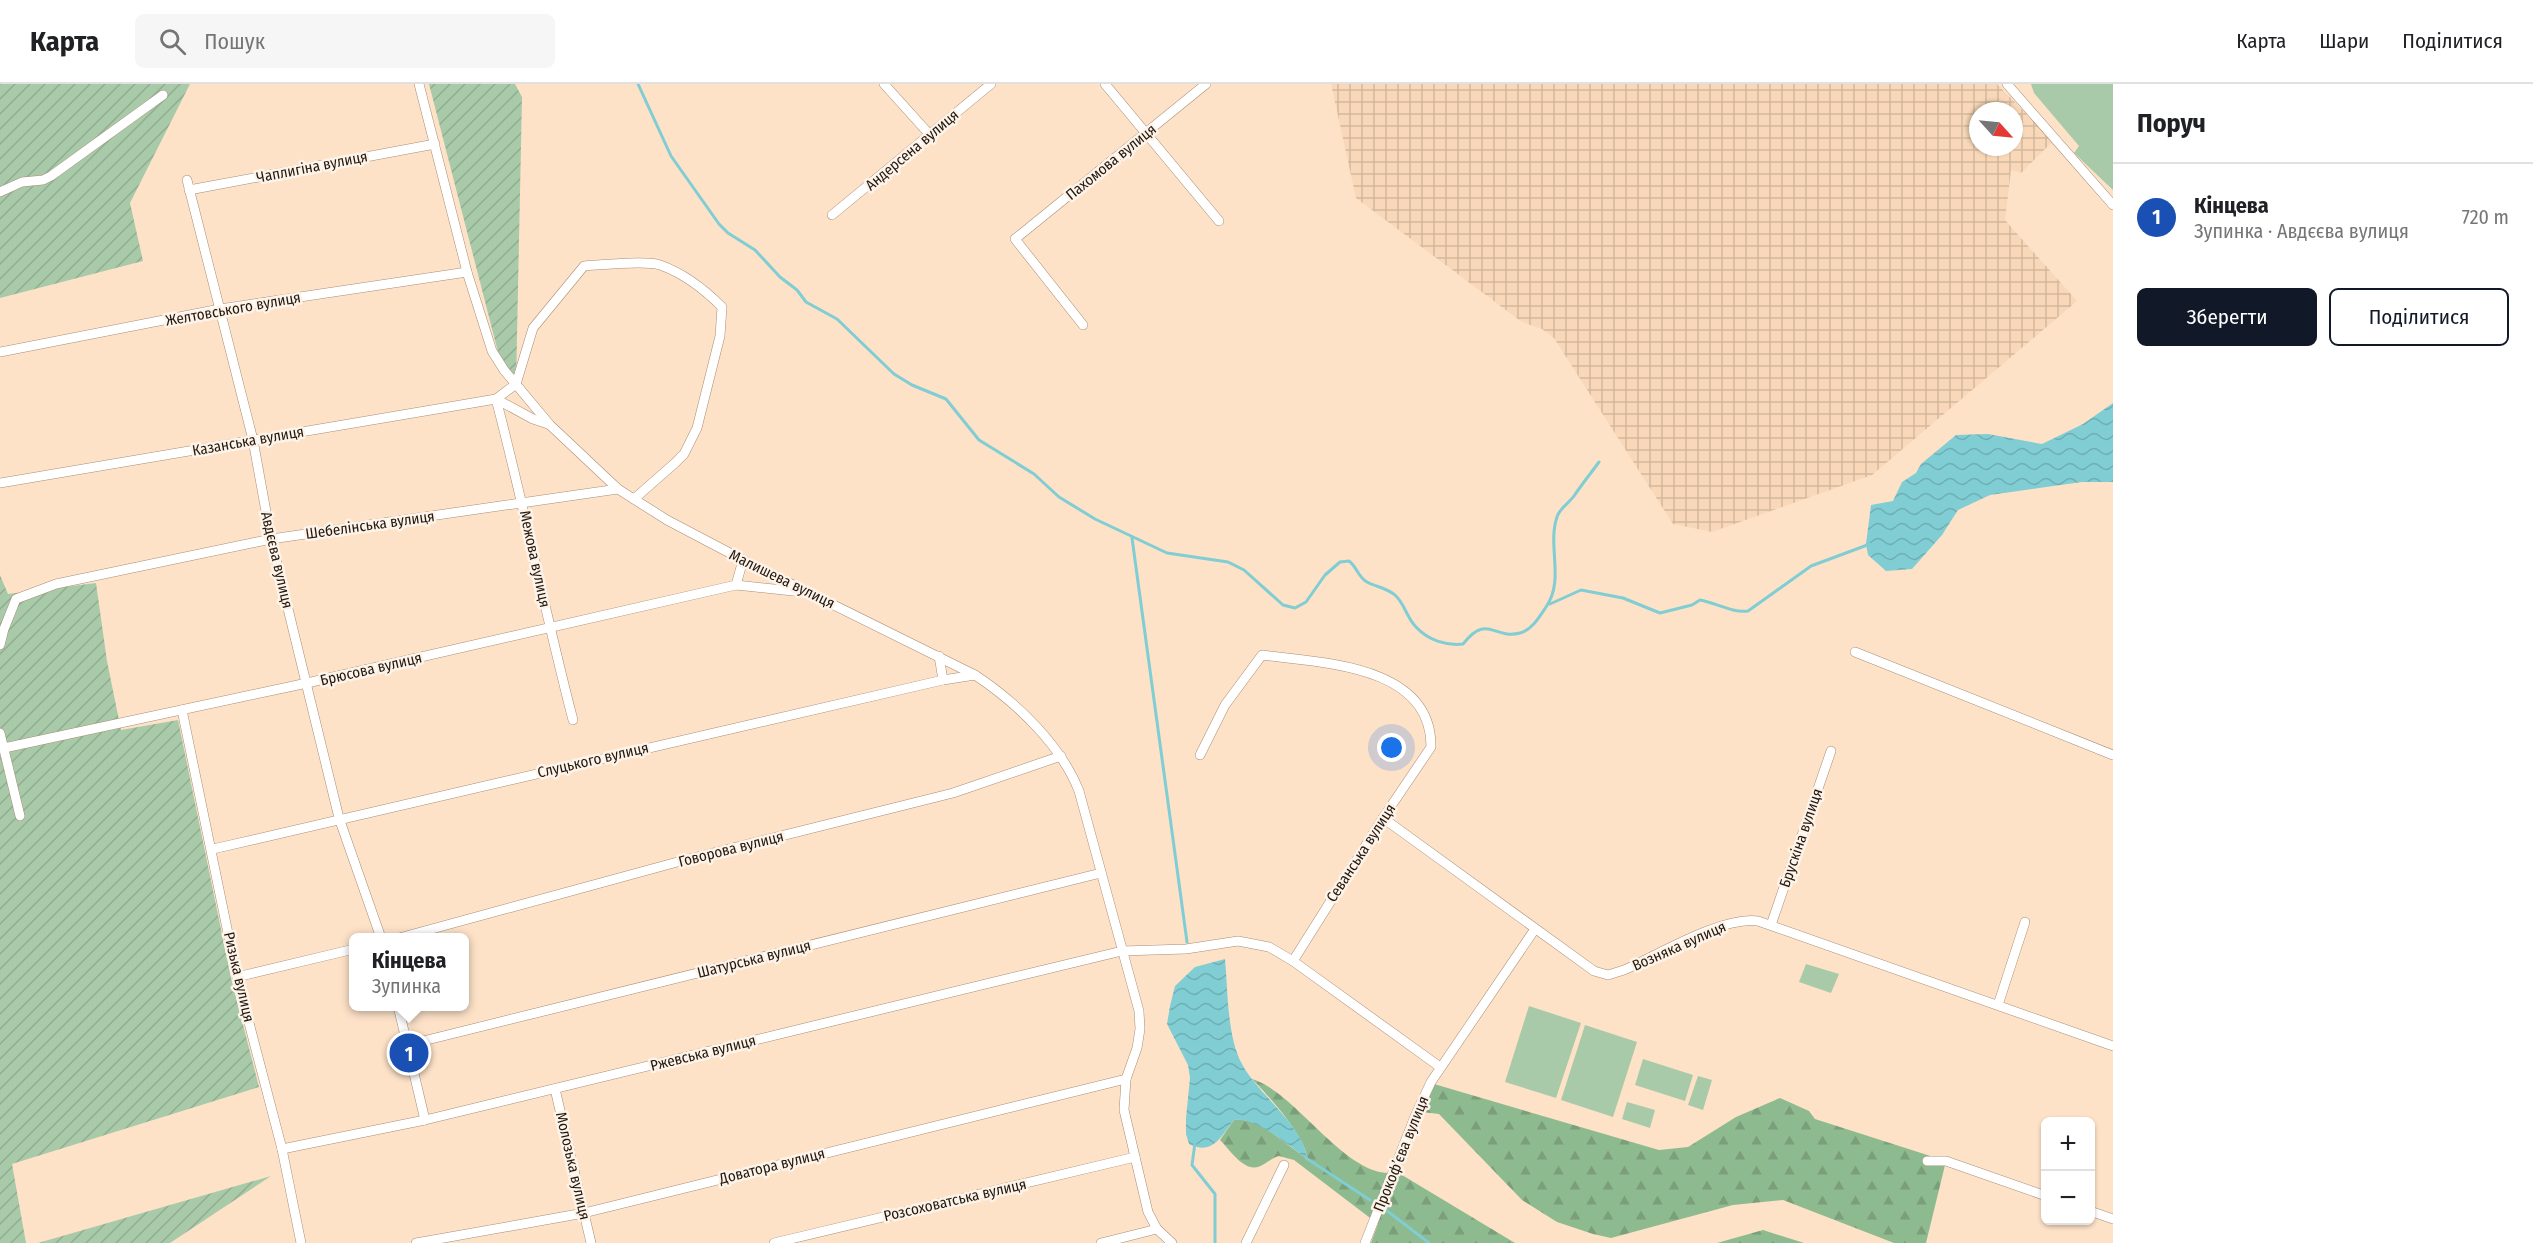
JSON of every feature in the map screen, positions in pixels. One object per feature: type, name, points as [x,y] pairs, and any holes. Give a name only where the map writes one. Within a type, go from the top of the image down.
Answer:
[{"type":"street","points":[[419,84],[467,272],[492,351],[516,384]]},
{"type":"street","points":[[884,84],[930,135]]},
{"type":"street","name":"Андерсена вулиця","points":[[832,215],[991,84]]},
{"type":"street","points":[[1105,84],[1219,221]]},
{"type":"street","name":"Пахомова вулиця","points":[[1083,326],[1015,239],[1206,84]]},
{"type":"street","points":[[2007,84],[2113,205]]},
{"type":"street","points":[[0,192],[22,182],[43,180],[51,176],[163,95]]},
{"type":"street","name":"Чаплигіна вулиця","points":[[189,190],[435,144]]},
{"type":"street","name":"Авдєєва вулиця","points":[[187,180],[253,440],[271,539],[339,818],[379,933]]},
{"type":"street","points":[[516,384],[533,328],[584,266],[658,264],[709,293],[722,307],[720,336],[697,428],[684,454],[634,499]]},
{"type":"street","name":"Желтовського вулиця","points":[[0,352],[220,309],[467,272]]},
{"type":"street","name":"Казанська вулиця","points":[[0,483],[496,399],[516,384]]},
{"type":"street","name":"Малишева вулиця","points":[[516,384],[550,425],[618,489],[743,560],[975,675],[1010,700],[1061,756],[1072,773],[1079,791],[1139,1011],[1140,1029],[1137,1048],[1126,1079],[1124,1110],[1148,1212],[1157,1229]]},
{"type":"street","points":[[496,399],[533,419],[550,425]]},
{"type":"street","name":"Межова вулиця","points":[[496,399],[523,503],[549,629],[573,720]]},
{"type":"street","name":"Шебелінська вулиця","points":[[0,645],[16,599],[56,584],[271,539],[618,489]]},
{"type":"street","points":[[736,585],[743,560]]},
{"type":"street","name":"Брюсова вулиця","points":[[4,748],[549,629],[736,585],[810,593]]},
{"type":"street","points":[[1855,652],[2113,756]]},
{"type":"street","name":"Севанська вулиця","points":[[1200,755],[1225,705],[1262,655],[1356,668],[1387,680],[1414,700],[1425,717],[1431,734],[1431,747],[1383,818],[1293,961]]},
{"type":"street","points":[[939,656],[943,680]]},
{"type":"street","name":"Слуцького вулиця","points":[[213,849],[943,680],[975,675]]},
{"type":"street","name":"Ризька вулиця","points":[[182,710],[213,849],[237,977],[282,1149],[301,1243]]},
{"type":"street","points":[[0,733],[20,816]]},
{"type":"street","name":"Брускіна вулиця","points":[[1771,925],[1831,751]]},
{"type":"street","name":"Говорова вулиця","points":[[417,933],[681,861],[953,793],[1061,756]]},
{"type":"street","name":"Возняка вулиця","points":[[1383,818],[1594,971],[1608,975],[1624,970],[1733,922],[1746,920],[1771,925],[2113,1046]]},
{"type":"street","name":"Шатурська вулиця","points":[[407,1045],[1101,873]]},
{"type":"street","points":[[1998,1005],[2025,922]]},
{"type":"street","name":"Прокоф’єва вулиця","points":[[1365,1243],[1416,1114],[1440,1067],[1534,929]]},
{"type":"street","points":[[1122,951],[1186,950],[1239,941],[1269,947],[1293,961],[1440,1067]]},
{"type":"street","points":[[237,977],[349,950]]},
{"type":"street","name":"Ржевська вулиця","points":[[282,1149],[425,1120],[1122,951]]},
{"type":"street","points":[[399,1011],[425,1120]]},
{"type":"street","name":"Доватора вулиця","points":[[416,1243],[584,1213],[1126,1079]]},
{"type":"street","name":"Молозька вулиця","points":[[555,1089],[591,1243]]},
{"type":"street","name":"Розсоховатська вулиця","points":[[774,1243],[1135,1157]]},
{"type":"street","points":[[1927,1161],[1946,1161],[2041,1194]]},
{"type":"street","points":[[1246,1243],[1284,1165]]},
{"type":"street","points":[[2095,1212],[2113,1219]]},
{"type":"street","points":[[1101,1243],[1157,1229],[1172,1243]]},
{"type":"shaded area","points":[[1331,84],[1997,84],[2015,102],[1969,102],[1969,156],[2023,156],[2023,110],[2053,141],[2021,173],[2011,170],[2005,220],[2077,301],[1872,475],[1712,532],[1673,524],[1554,338],[1542,329],[1522,322],[1356,198]]},
{"type":"green space","points":[[0,84],[190,84],[130,203],[143,261],[0,298]]},
{"type":"green space","points":[[429,84],[515,84],[522,97],[516,384],[498,352]]},
{"type":"green space","points":[[2031,84],[2113,84],[2113,190],[2074,153],[2079,146],[2034,93]]},
{"type":"green space","points":[[0,575],[8,594],[96,583],[107,661],[121,730],[178,720],[231,978],[259,1087],[12,1164],[26,1243],[0,1243]]},
{"type":"green space","points":[[1806,964],[1839,974],[1831,993],[1799,982]]},
{"type":"green space","points":[[1529,1006],[1581,1023],[1556,1098],[1505,1082]]},
{"type":"green space","points":[[1585,1025],[1637,1042],[1613,1117],[1561,1100]]},
{"type":"green space","points":[[1643,1059],[1693,1075],[1685,1101],[1635,1085]]},
{"type":"green space","points":[[1698,1076],[1712,1080],[1703,1110],[1688,1105]]},
{"type":"green space","points":[[1252,1079],[1269,1087],[1287,1101],[1342,1151],[1360,1164],[1379,1172],[1397,1172],[1515,1243],[1371,1243],[1378,1224],[1294,1160],[1279,1156],[1258,1167],[1242,1163],[1220,1140],[1234,1120],[1244,1120],[1263,1127],[1307,1158],[1305,1149],[1293,1128]]},
{"type":"green space","points":[[1434,1084],[1659,1150],[1688,1147],[1736,1117],[1780,1098],[1809,1111],[1815,1119],[1946,1161],[1926,1243],[1894,1243],[1783,1200],[1733,1205],[1611,1238],[1557,1222],[1522,1200],[1439,1114],[1422,1112]]},
{"type":"green space","points":[[1627,1102],[1655,1110],[1650,1128],[1622,1119]]},
{"type":"green space","points":[[271,1176],[170,1243],[38,1243]]},
{"type":"green space","points":[[1763,1230],[1804,1243],[1717,1243]]},
{"type":"water","points":[[2113,403],[2113,482],[2082,482],[1990,495],[1958,510],[1942,535],[1912,569],[1886,571],[1868,555],[1866,544],[1871,505],[1893,501],[1902,482],[1916,473],[1921,464],[1956,435],[1988,434],[2042,444],[2083,424]]},
{"type":"water","points":[[1225,959],[1229,1013],[1237,1053],[1249,1075],[1298,1135],[1307,1159],[1272,1133],[1243,1120],[1234,1120],[1220,1138],[1210,1146],[1204,1148],[1189,1144],[1186,1134],[1186,1118],[1190,1078],[1188,1065],[1167,1024],[1170,1006],[1175,986],[1195,967]]},
{"type":"waterway","points":[[638,84],[671,156],[719,224],[728,233],[755,250],[780,277],[797,290],[806,302],[837,319],[894,374],[912,385],[946,399],[979,440],[1034,474],[1059,497],[1095,519],[1167,553],[1228,562],[1244,570],[1283,605],[1295,608],[1306,602],[1325,575],[1340,562],[1349,561],[1364,580],[1396,596],[1416,627],[1438,641],[1463,644],[1478,630],[1485,629],[1511,634],[1520,633],[1532,626],[1552,597],[1555,574],[1554,528],[1558,514],[1599,462]]},
{"type":"waterway","points":[[1132,538],[1187,942]]},
{"type":"waterway","points":[[1550,604],[1581,590],[1623,598],[1660,613],[1692,605],[1700,600],[1736,611],[1748,611],[1811,566],[1870,544]]},
{"type":"waterway","points":[[1195,1143],[1192,1165],[1215,1194],[1215,1243]]},
{"type":"waterway","points":[[1306,1158],[1370,1200]]},
{"type":"waterway","points":[[1386,1210],[1429,1243]]},
{"type":"place","name":"Кінцева","points":[[409,1053]]}]
